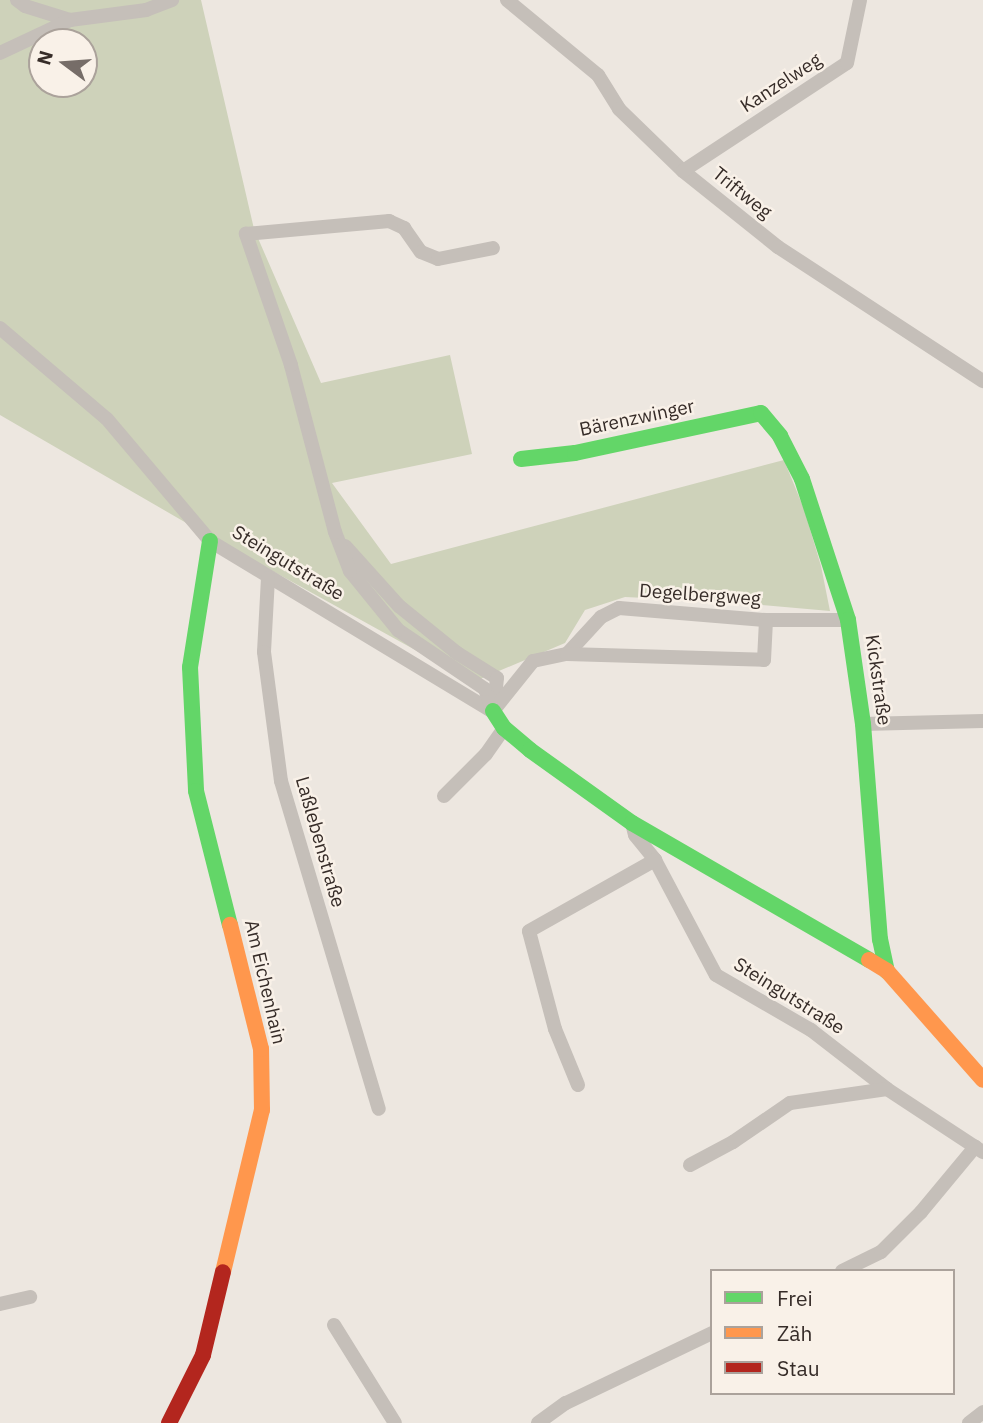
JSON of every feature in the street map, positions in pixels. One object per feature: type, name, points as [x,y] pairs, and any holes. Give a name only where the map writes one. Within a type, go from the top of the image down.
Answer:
[{"type":"street","points":[[17,0],[25,6],[70,20]]},
{"type":"street","points":[[0,52],[70,20],[146,10],[172,0]]},
{"type":"street","name":"Triftweg","points":[[507,0],[598,75],[619,109],[683,170],[778,247],[983,381]]},
{"type":"street","name":"Kanzelweg","points":[[683,170],[847,62],[860,0]]},
{"type":"street","name":"Steingutstraße","points":[[494,248],[438,259],[421,253],[404,228],[389,221],[246,234],[291,365],[335,532],[350,571],[398,630],[485,688],[493,711],[504,728],[632,823],[887,971],[983,1080]]},
{"type":"street","name":"Steingutstraße","points":[[0,328],[107,419],[210,541],[493,711]]},
{"type":"street","name":"Bärenzwinger","points":[[521,459],[575,453],[761,413]]},
{"type":"street","name":"Kickstraße","points":[[761,413],[779,436],[802,479],[848,620],[863,724],[880,939],[887,971]]},
{"type":"street","name":"Am Eichenhain","points":[[169,1423],[203,1355],[262,1110],[261,1049],[196,791],[190,667],[210,541]]},
{"type":"street","name":"Laßlebenstraße","points":[[268,578],[264,652],[281,781],[379,1109]]},
{"type":"street","name":"Degelbergweg","points":[[567,654],[601,617],[619,608],[766,620],[848,620]]},
{"type":"street","points":[[493,711],[533,661],[567,654],[764,660],[766,620]]},
{"type":"street","points":[[863,724],[983,721]]},
{"type":"street","points":[[444,796],[486,754],[504,728]]},
{"type":"street","name":"Steingutstraße","points":[[632,823],[635,835],[655,860],[716,975],[811,1030],[887,1088],[979,1150]]},
{"type":"street","points":[[578,1085],[555,1029],[529,931],[655,860]]},
{"type":"street","points":[[690,1165],[733,1142],[790,1103],[887,1088]]},
{"type":"street","points":[[846,1269],[881,1252],[979,1150]]},
{"type":"street","points":[[0,1304],[30,1297]]},
{"type":"street","points":[[334,1325],[395,1423]]},
{"type":"street","points":[[538,1423],[566,1403],[710,1334]]},
{"type":"street","points":[[969,1423],[983,1412]]},
{"type":"green space","points":[[0,0],[201,0],[254,229],[321,383],[450,355],[472,454],[332,483],[391,564],[784,460],[804,509],[821,566],[830,611],[730,602],[625,597],[585,610],[565,643],[473,682],[195,528],[0,415]]},
{"type":"traffic: fast","points":[[521,459],[575,453],[761,413],[780,436],[802,479],[848,620],[863,724],[880,939],[887,971]]},
{"type":"traffic: fast","points":[[210,541],[190,667],[196,791],[230,925]]},
{"type":"traffic: fast","points":[[493,711],[504,728],[530,750],[632,823],[869,960]]},
{"type":"traffic: slow","points":[[223,1272],[262,1110],[261,1049],[230,925]]},
{"type":"traffic: slow","points":[[869,960],[887,971],[983,1080]]},
{"type":"traffic: jam","points":[[169,1423],[203,1355],[223,1272]]}]
